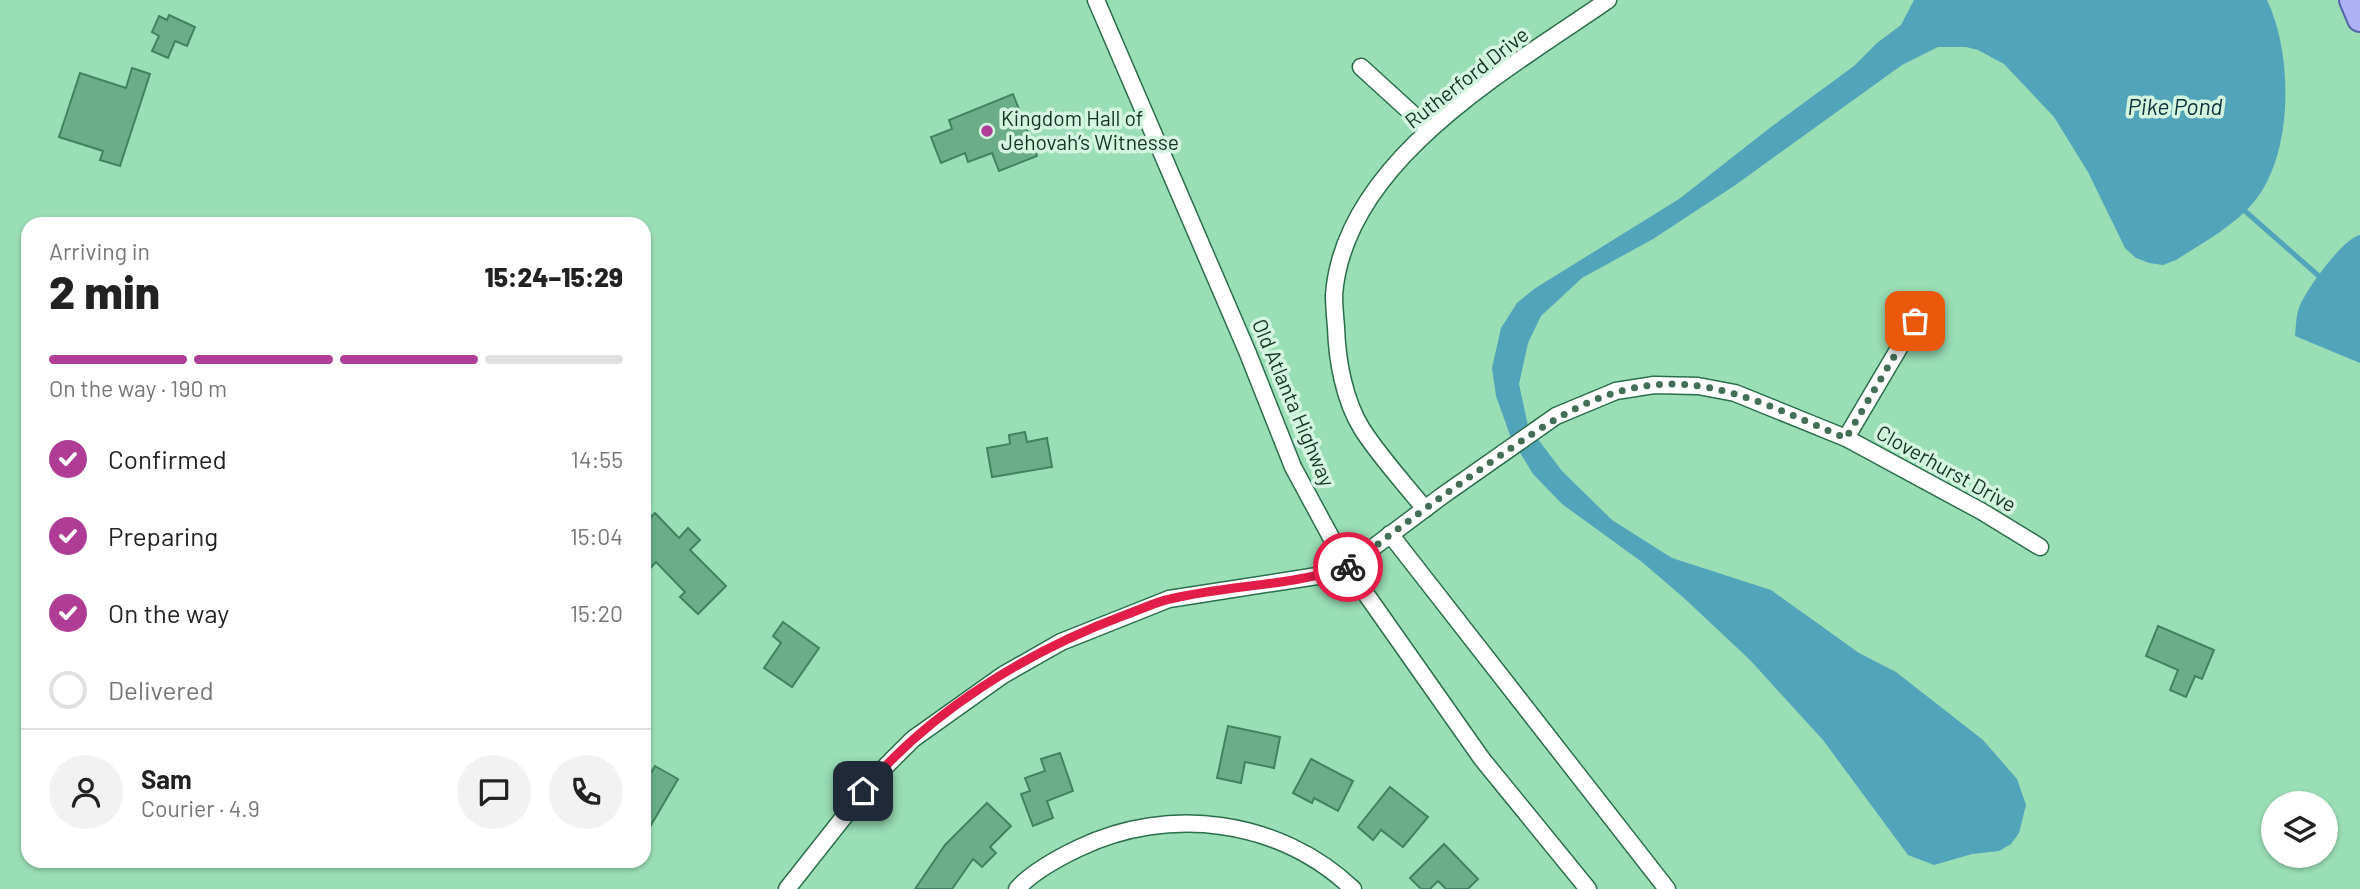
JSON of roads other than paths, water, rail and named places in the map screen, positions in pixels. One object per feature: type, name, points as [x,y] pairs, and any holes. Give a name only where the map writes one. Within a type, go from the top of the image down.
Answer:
[{"type":"main road","points":[[2352,0],[2360,19]]},
{"type":"street","name":"Old Atlanta Highway","points":[[1096,0],[1247,351],[1293,467],[1347,567],[1482,758],[1588,889]]},
{"type":"street","name":"Rutherford Drive","points":[[1425,509],[1361,428],[1344,387],[1336,344],[1334,294],[1344,250],[1364,207],[1386,174],[1429,129],[1608,0]]},
{"type":"street","points":[[1361,67],[1429,129]]},
{"type":"street","points":[[1846,438],[1915,321]]},
{"type":"street","name":"Cloverhurst Drive","points":[[1347,567],[1556,416],[1616,391],[1654,385],[1698,386],[1735,393],[1846,438],[1981,511],[2040,547]]},
{"type":"street","points":[[1390,534],[1667,889]]},
{"type":"street","points":[[787,889],[877,775],[913,739],[1003,675],[1061,642],[1169,599],[1317,576],[1347,567]]},
{"type":"street","points":[[1017,889],[1059,857],[1097,839],[1146,825],[1184,822],[1223,824],[1262,835],[1300,851],[1353,889]]},
{"type":"water","name":"Pike Pond","points":[[1914,0],[2267,0],[2282,48],[2285,103],[2277,158],[2267,182],[2254,202],[2237,219],[2176,260],[2163,265],[2136,258],[2125,248],[2088,172],[2054,117],[2004,64],[1978,50],[1938,47],[1902,65],[1734,186],[1653,239],[1582,278],[1541,316],[1528,343],[1519,384],[1528,426],[1562,471],[1612,520],[1672,558],[1771,590],[1859,653],[1896,672],[1983,740],[2017,779],[2026,805],[2019,833],[2011,844],[1999,851],[1972,854],[1934,865],[1908,855],[1823,740],[1750,660],[1642,562],[1562,504],[1533,474],[1511,438],[1496,396],[1492,368],[1501,328],[1517,303],[1534,289],[1679,199],[1854,66],[1877,43],[1901,25]]},
{"type":"water","points":[[2360,235],[2360,363],[2295,336],[2298,311],[2309,290],[2325,266],[2344,245]]},
{"type":"waterway","points":[[2245,211],[2320,277]]},
{"type":"place","name":"Kingdom Hall of Jehovah’s Witnesse","points":[[987,131]]}]
